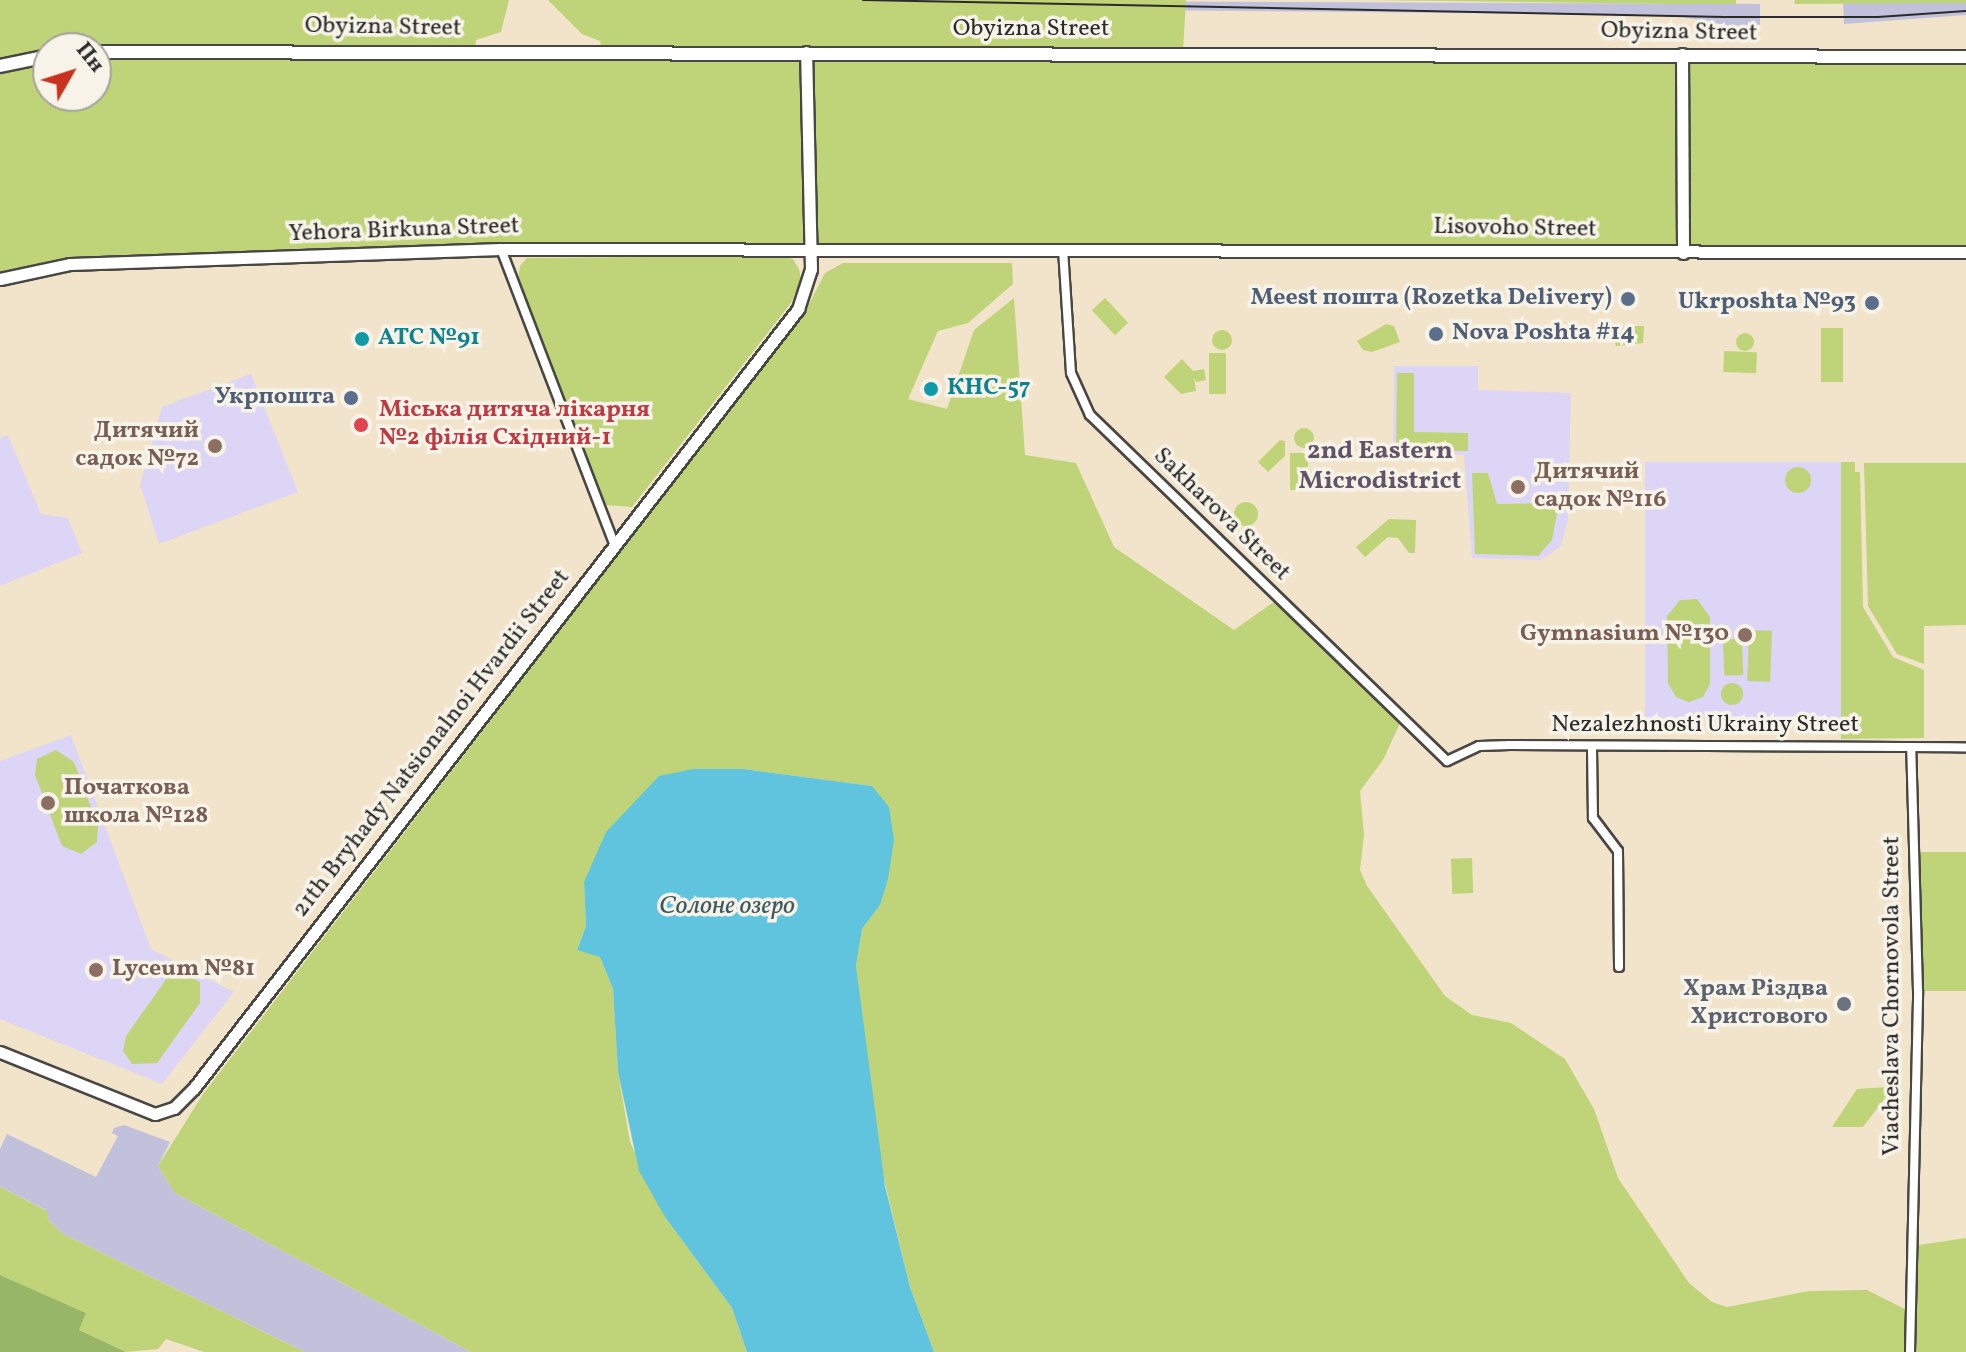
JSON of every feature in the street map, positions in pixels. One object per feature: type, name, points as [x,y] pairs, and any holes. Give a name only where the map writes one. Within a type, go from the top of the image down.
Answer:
[{"type":"main road","name":"Obyizna Street","points":[[112,52],[1966,57]]},
{"type":"main road","points":[[0,66],[32,59]]},
{"type":"street","name":"21th Bryhady Natsionalnoi Hvardii Street","points":[[0,1052],[144,1112],[164,1113],[183,1101],[798,309],[810,283],[806,52]]},
{"type":"street","points":[[1682,54],[1683,253]]},
{"type":"street","name":"Yehora Birkuna Street","points":[[0,279],[70,264],[501,249],[811,246],[1063,249]]},
{"type":"street","points":[[501,249],[614,544]]},
{"type":"street","name":"Lisovoho Street","points":[[1063,249],[1966,252]]},
{"type":"street","name":"Sakharova Street","points":[[1063,249],[1071,373],[1090,415],[1447,761]]},
{"type":"street","name":"Nezalezhnosti Ukrainy Street","points":[[1447,761],[1479,746],[1966,747]]},
{"type":"street","name":"Viacheslava Chornovola Street","points":[[1910,1352],[1918,991],[1911,747]]},
{"type":"street","points":[[1592,748],[1593,818],[1618,851],[1619,967]]},
{"type":"shaded area","points":[[819,0],[1760,4],[1760,25],[1730,26],[1673,15],[908,8]]},
{"type":"shaded area","points":[[1843,3],[1966,3],[1966,15],[1844,24]]},
{"type":"shaded area","name":"Дитячий садок №116","points":[[1394,366],[1478,366],[1478,390],[1571,393],[1568,519],[1561,546],[1541,560],[1472,558],[1464,455],[1393,454]]},
{"type":"shaded area","name":"Дитячий садок №72","points":[[251,374],[298,492],[159,544],[140,485],[162,407]]},
{"type":"shaded area","points":[[8,435],[41,514],[68,518],[82,553],[0,586],[0,438]]},
{"type":"shaded area","name":"Gymnasium №130","points":[[1645,462],[1841,462],[1841,718],[1645,718]]},
{"type":"shaded area","name":"Lyceum №81","points":[[71,735],[151,949],[234,992],[162,1084],[0,1019],[0,761]]},
{"type":"shaded area","points":[[124,1125],[170,1142],[158,1166],[175,1193],[471,1352],[305,1352],[63,1234],[48,1220],[46,1210],[0,1187],[0,1149],[7,1134],[96,1177],[118,1136],[112,1133],[114,1128]]},
{"type":"green space","points":[[0,0],[509,0],[501,32],[476,40],[475,50],[602,51],[600,41],[582,34],[548,0],[1186,0],[1183,51],[1966,57],[1966,252],[789,246],[70,264],[0,279]]},
{"type":"green space","points":[[1363,0],[1736,0],[1736,4],[1673,4]]},
{"type":"green space","points":[[1795,0],[1966,0],[1966,3],[1794,4]]},
{"type":"green space","points":[[777,256],[793,259],[799,269],[801,280],[791,303],[632,507],[606,505],[518,280],[520,266],[527,258]]},
{"type":"green space","points":[[843,263],[1012,263],[1013,284],[968,323],[938,331],[908,399],[947,409],[974,330],[1014,298],[1025,455],[1076,463],[1114,547],[1234,630],[1278,599],[1402,719],[1383,760],[1360,791],[1364,835],[1360,870],[1367,886],[1445,996],[1472,1015],[1511,1023],[1565,1059],[1594,1109],[1618,1178],[1689,1283],[1712,1302],[1727,1307],[1809,1291],[1867,1290],[1911,1312],[1912,1246],[1966,1238],[1966,1352],[934,1352],[910,1287],[884,1179],[863,1039],[856,966],[862,929],[880,905],[872,786],[744,769],[693,769],[584,882],[586,926],[577,949],[600,957],[613,989],[618,1072],[630,1142],[665,1217],[732,1308],[747,1352],[471,1352],[175,1193],[158,1166],[203,1094],[805,312],[825,273]]},
{"type":"green space","points":[[1105,298],[1128,323],[1115,335],[1092,310]]},
{"type":"green space","points":[[1386,324],[1394,326],[1400,342],[1372,352],[1363,350],[1357,341]]},
{"type":"green space","points":[[1628,326],[1644,326],[1643,343],[1616,346],[1611,332]]},
{"type":"green space","points":[[1821,328],[1843,328],[1843,382],[1821,382]]},
{"type":"green space","points":[[1222,330],[1229,333],[1232,340],[1229,347],[1222,350],[1215,347],[1212,340],[1215,333]]},
{"type":"green space","points":[[1745,333],[1754,342],[1745,351],[1736,342]]},
{"type":"green space","points":[[1724,351],[1757,352],[1756,373],[1723,372]]},
{"type":"green space","points":[[1209,353],[1226,353],[1226,394],[1209,394]]},
{"type":"green space","points":[[1182,359],[1193,371],[1204,369],[1206,380],[1196,382],[1194,377],[1196,391],[1181,394],[1164,377]]},
{"type":"green space","points":[[1397,373],[1414,373],[1414,432],[1468,433],[1468,451],[1396,450]]},
{"type":"green space","points":[[1304,428],[1311,431],[1314,438],[1311,445],[1304,448],[1297,445],[1294,438],[1297,431]]},
{"type":"green space","points":[[1280,440],[1285,441],[1285,456],[1268,472],[1258,462]]},
{"type":"green space","points":[[1290,453],[1308,453],[1308,490],[1290,490]]},
{"type":"green space","points":[[1841,462],[1855,462],[1855,472],[1860,472],[1863,607],[1893,657],[1924,670],[1924,738],[1841,739]]},
{"type":"green space","points":[[1864,463],[1966,463],[1966,625],[1924,626],[1924,664],[1897,654],[1868,606]]},
{"type":"green space","points":[[1798,467],[1807,471],[1811,480],[1807,489],[1798,493],[1789,489],[1785,480],[1789,471]]},
{"type":"green space","points":[[1472,473],[1488,473],[1497,504],[1559,503],[1552,540],[1538,556],[1475,554]]},
{"type":"green space","points":[[1246,502],[1255,505],[1258,514],[1255,523],[1246,526],[1237,523],[1234,514],[1237,505]]},
{"type":"green space","points":[[1389,519],[1416,520],[1415,553],[1409,553],[1398,538],[1388,537],[1365,557],[1356,547]]},
{"type":"green space","points":[[1697,599],[1710,617],[1710,684],[1703,697],[1689,702],[1676,697],[1668,683],[1667,616],[1680,600]]},
{"type":"green space","points":[[1749,630],[1772,631],[1770,682],[1747,681]]},
{"type":"green space","points":[[1742,639],[1743,675],[1724,676],[1723,640]]},
{"type":"green space","points":[[1732,683],[1740,686],[1743,694],[1740,702],[1732,705],[1724,702],[1721,694],[1724,686]]},
{"type":"green space","points":[[56,750],[74,762],[98,826],[97,842],[81,854],[62,846],[35,775],[37,759]]},
{"type":"green space","points":[[1917,852],[1966,852],[1966,991],[1917,991]]},
{"type":"green space","points":[[1472,858],[1473,893],[1452,894],[1451,859]]},
{"type":"green space","points":[[182,972],[200,982],[200,1003],[157,1063],[132,1064],[123,1051],[126,1036],[167,978]]},
{"type":"green space","points":[[1887,1087],[1889,1093],[1863,1127],[1832,1127],[1857,1089]]},
{"type":"green space","points":[[0,1187],[47,1211],[48,1220],[63,1234],[305,1352],[204,1352],[166,1339],[158,1349],[126,1352],[79,1330],[86,1313],[0,1275]]},
{"type":"green space","points":[[0,1275],[86,1313],[79,1330],[126,1352],[0,1352]]},
{"type":"water","name":"Солоне озеро","points":[[693,769],[744,769],[872,786],[889,807],[894,840],[888,879],[880,905],[862,929],[856,966],[885,1186],[910,1287],[934,1352],[747,1352],[732,1308],[665,1217],[639,1171],[618,1072],[613,989],[600,957],[577,950],[586,926],[584,882],[606,832],[659,776]]},
{"type":"tram line","points":[[863,0],[1724,17],[1878,17],[1966,11]]},
{"type":"place","name":"Meest пошта (Rozetka Delivery)","points":[[1628,299]]},
{"type":"place","name":"Ukrposhta №93","points":[[1872,303]]},
{"type":"place","name":"Nova Poshta #14","points":[[1436,334]]},
{"type":"place","name":"АТС №91","points":[[362,339]]},
{"type":"place","name":"КНС-57","points":[[931,389]]},
{"type":"place","name":"Укрпошта","points":[[351,398]]},
{"type":"place","name":"Міська дитяча лікарня №2 філія Східний-1","points":[[361,425]]},
{"type":"place","name":"Дитячий садок №72","points":[[215,446]]},
{"type":"place","name":"Дитячий садок №116","points":[[1518,487]]},
{"type":"place","name":"Gymnasium №130","points":[[1745,635]]},
{"type":"place","name":"Початкова школа №128","points":[[48,803]]},
{"type":"place","name":"Lyceum №81","points":[[96,970]]},
{"type":"place","name":"Храм Різдва Христового","points":[[1844,1004]]},
{"type":"district","name":"2nd Eastern Microdistrict","points":[[1380,467]]}]
